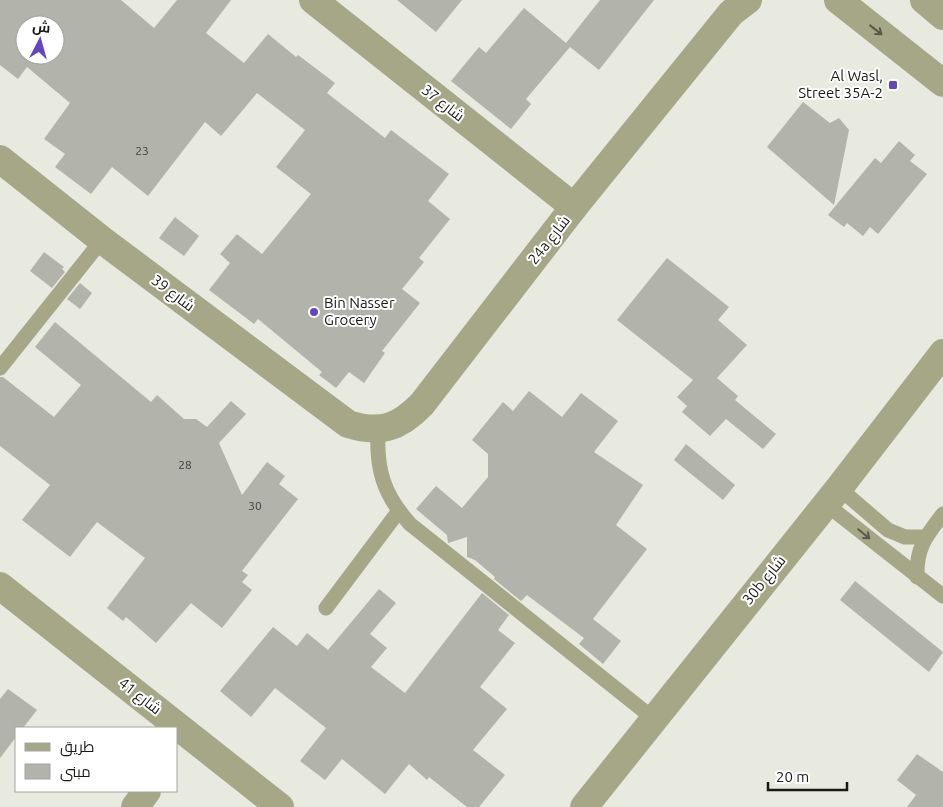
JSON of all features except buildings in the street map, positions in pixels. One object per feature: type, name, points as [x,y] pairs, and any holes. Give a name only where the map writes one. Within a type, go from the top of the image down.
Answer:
[{"type":"street","name":"شارع 37","points":[[313,0],[574,207]]},
{"type":"street","points":[[838,0],[943,83]]},
{"type":"street","points":[[924,0],[943,16]]},
{"type":"street","name":"24a شارع","points":[[348,424],[362,428],[378,429],[394,425],[410,417],[574,207],[738,4]]},
{"type":"street","name":"شارع 39","points":[[0,158],[102,240],[348,424]]},
{"type":"street","name":"30b شارع","points":[[584,807],[832,496],[943,353]]},
{"type":"street","name":"شارع 41","points":[[0,586],[162,727]]},
{"type":"street","name":"شارع 41","points":[[183,745],[280,807]]},
{"type":"street","points":[[135,807],[147,792]]},
{"type":"lane","points":[[0,368],[102,240]]},
{"type":"lane","points":[[378,429],[377,451],[380,472],[387,493],[398,512],[410,524],[654,719]]},
{"type":"lane","points":[[832,496],[888,530],[905,537],[925,537]]},
{"type":"lane","points":[[832,496],[917,577],[943,596]]},
{"type":"lane","points":[[326,608],[398,512]]},
{"type":"lane","points":[[917,577],[918,557],[925,537],[943,514]]},
{"type":"place","name":"Al Wasl, Street 35A-2","points":[[893,85]]},
{"type":"place","name":"Bin Nasser Grocery","points":[[314,312]]}]
